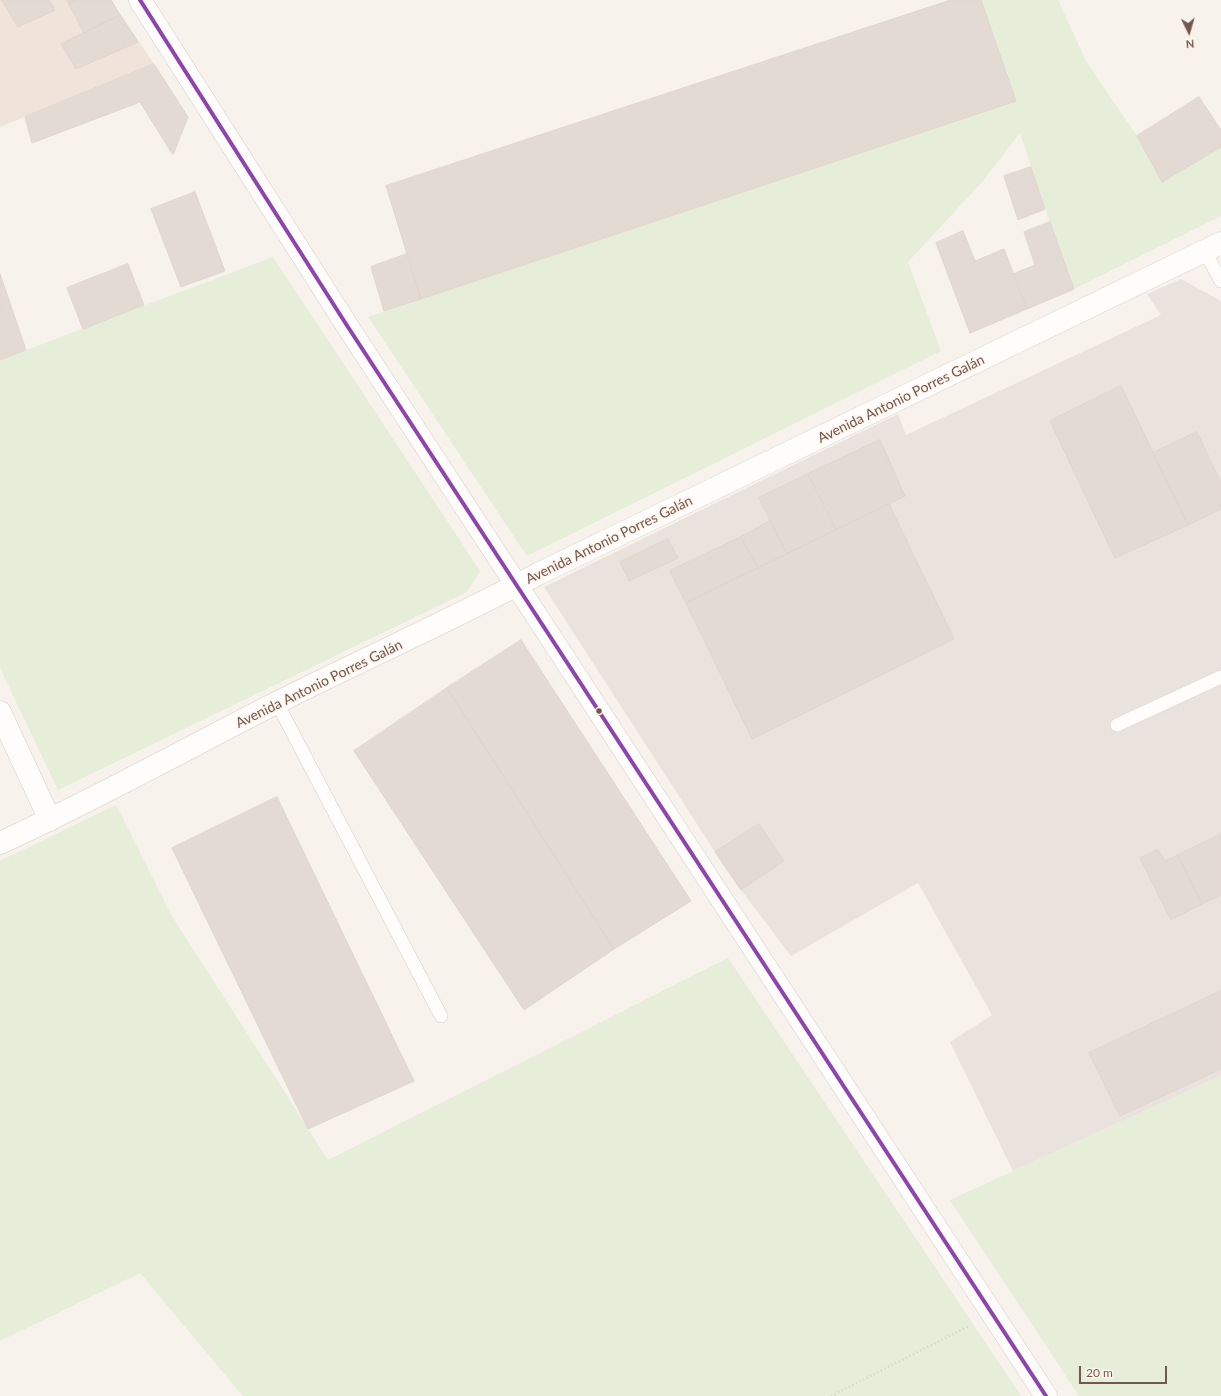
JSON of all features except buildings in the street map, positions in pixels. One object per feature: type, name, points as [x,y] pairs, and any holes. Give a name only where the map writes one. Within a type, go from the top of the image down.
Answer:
[{"type":"street","points":[[140,0],[346,324],[1046,1396]]},
{"type":"street","name":"Avenida Antonio Porres Galán","points":[[0,843],[50,820],[277,703],[517,585],[1213,248]]},
{"type":"street","points":[[0,712],[50,820]]},
{"type":"lane","points":[[1213,248],[1221,281]]},
{"type":"lane","points":[[1117,725],[1221,678]]},
{"type":"lane","points":[[277,703],[441,1016]]},
{"type":"path","points":[[831,1396],[993,1314]]},
{"type":"shaded area","points":[[0,0],[111,0],[154,64],[0,127]]},
{"type":"shaded area","points":[[1181,279],[1221,301],[1221,1076],[1013,1171],[950,1042],[992,1015],[918,883],[791,956],[741,890],[715,852],[544,587],[898,414],[906,435],[1161,315],[1147,294]]},
{"type":"green space","points":[[981,0],[1058,0],[1086,61],[1137,136],[1162,181],[1221,147],[1221,216],[1074,289],[1020,133],[982,182],[908,262],[941,351],[527,556],[368,317],[1016,101]]},
{"type":"green space","points":[[273,257],[480,571],[467,592],[58,790],[0,668],[0,360]]},
{"type":"green space","points":[[116,805],[170,913],[328,1160],[728,958],[1021,1396],[243,1396],[140,1273],[0,1341],[0,861]]},
{"type":"green space","points":[[1221,1076],[1221,1396],[1079,1396],[950,1200]]},
{"type":"transit line","points":[[140,0],[346,324],[1046,1396]]}]
